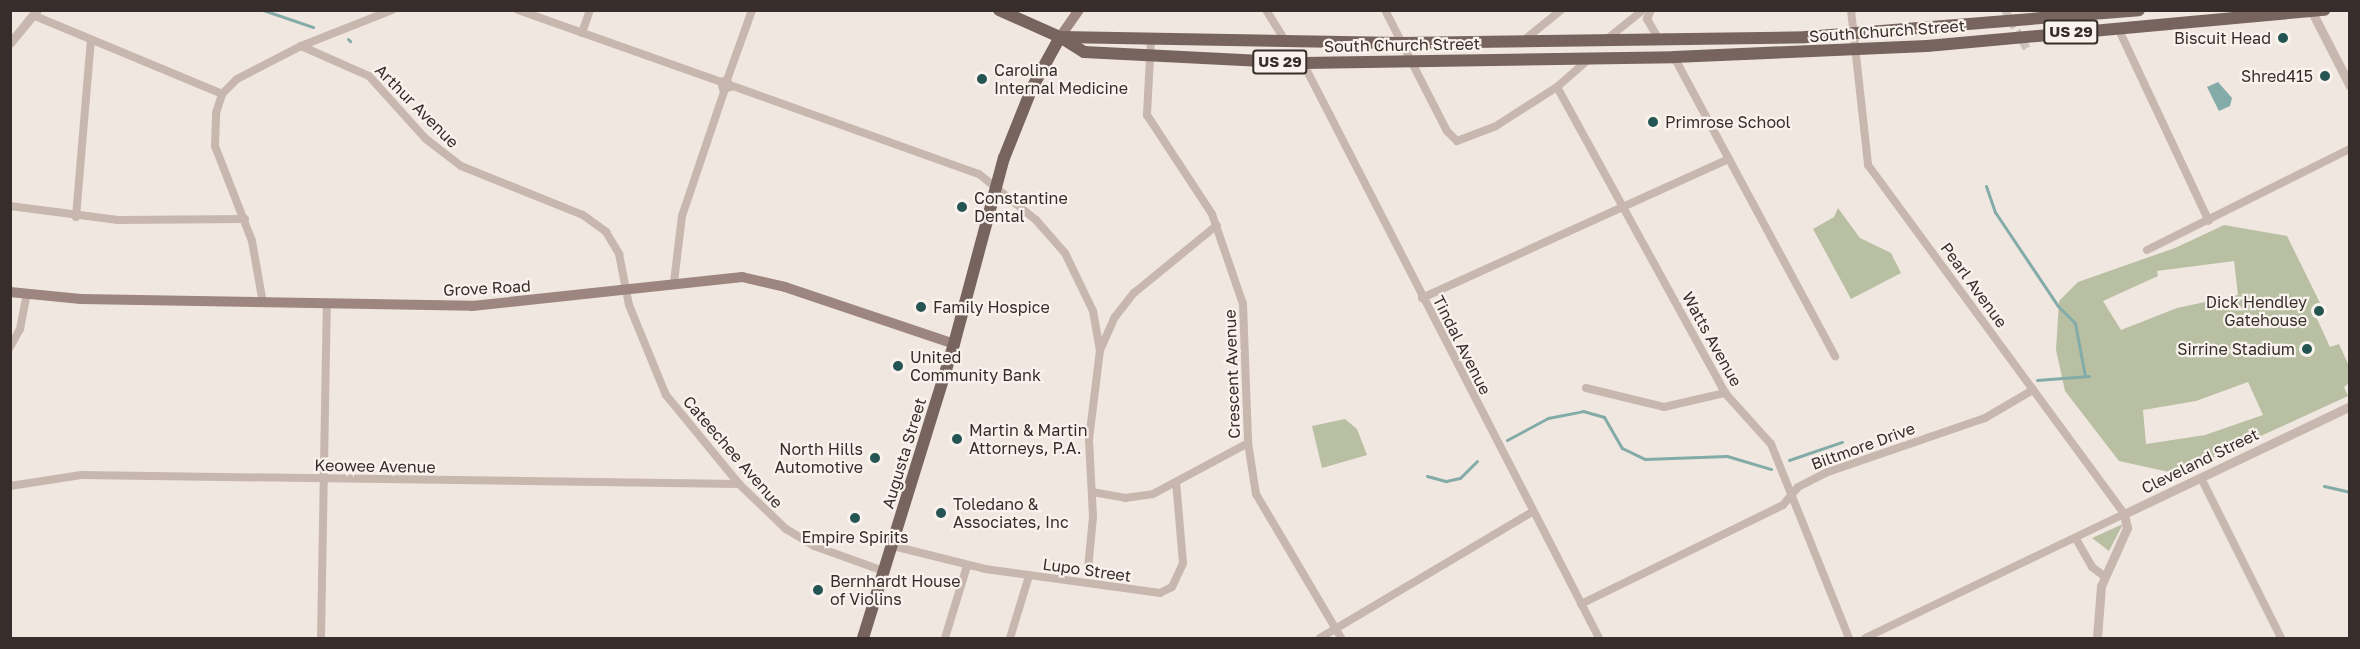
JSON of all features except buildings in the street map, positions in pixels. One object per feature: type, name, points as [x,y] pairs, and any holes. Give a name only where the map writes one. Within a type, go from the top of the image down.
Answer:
[{"type":"main road","name":"US 29","points":[[999,10],[1060,37]]},
{"type":"main road","name":"Augusta Street","points":[[863,639],[954,344],[996,186],[1019,116],[1060,37],[1079,10]]},
{"type":"main road","name":"South Church Street","points":[[1060,37],[1401,43],[1852,34],[2139,10]]},
{"type":"main road","name":"South Church Street","points":[[1060,37],[1084,52],[1304,63],[1674,57],[1854,51],[2315,11]]},
{"type":"main road","name":"Grove Road","points":[[10,292],[327,305],[506,305],[674,282],[742,277],[769,282],[954,344]]},
{"type":"street","points":[[263,303],[245,219],[215,146],[222,94],[250,68],[392,10]]},
{"type":"street","points":[[518,10],[979,174],[1036,220],[1072,264],[1093,310],[1100,350],[1089,440],[1092,492],[1088,569]]},
{"type":"street","points":[[582,33],[590,10]]},
{"type":"street","points":[[674,282],[682,216],[752,10]]},
{"type":"street","points":[[1266,10],[1286,42]]},
{"type":"street","points":[[1385,10],[1447,131],[1456,140],[1496,126],[1557,87],[1591,57]]},
{"type":"street","points":[[1523,41],[1561,10]]},
{"type":"street","points":[[1607,39],[1643,10]]},
{"type":"street","points":[[1652,10],[1647,19],[1658,38]]},
{"type":"street","name":"Pearl Avenue","points":[[1851,10],[1867,162],[2124,514]]},
{"type":"street","points":[[2315,11],[2349,86]]},
{"type":"street","points":[[10,43],[36,14],[91,40],[222,94]]},
{"type":"street","points":[[2118,28],[2209,220]]},
{"type":"street","name":"Crescent Avenue","points":[[1151,38],[1147,115],[1217,225],[1243,304],[1248,443],[1252,477],[1264,513],[1341,639]]},
{"type":"street","points":[[76,217],[91,40]]},
{"type":"street","name":"Arthur Avenue","points":[[301,46],[369,76],[426,139],[460,166],[595,222],[615,244],[626,289]]},
{"type":"street","points":[[1674,57],[1835,357]]},
{"type":"street","name":"Tindal Avenue","points":[[1304,63],[1422,298],[1599,639]]},
{"type":"street","name":"Watts Avenue","points":[[1557,87],[1725,393],[1765,435],[1849,639]]},
{"type":"street","points":[[2146,250],[2349,149]]},
{"type":"street","points":[[1422,298],[1729,159]]},
{"type":"street","points":[[10,206],[76,217],[158,222],[245,219]]},
{"type":"street","points":[[1100,350],[1115,317],[1134,293],[1217,225]]},
{"type":"street","name":"Cateechee Avenue","points":[[626,289],[666,395],[740,484],[800,539],[884,571]]},
{"type":"street","points":[[10,347],[20,329],[27,294]]},
{"type":"street","points":[[321,639],[327,305]]},
{"type":"street","points":[[1586,388],[1665,407],[1725,393]]},
{"type":"street","name":"Biltmore Drive","points":[[1581,604],[1784,505],[1798,487],[1844,465],[1985,418],[2033,390]]},
{"type":"street","name":"Cleveland Street","points":[[2124,514],[2349,406]]},
{"type":"street","points":[[1092,492],[1143,497],[1248,443]]},
{"type":"street","name":"Keowee Avenue","points":[[10,486],[81,475],[740,484]]},
{"type":"street","points":[[2201,478],[2281,639]]},
{"type":"street","name":"Lupo Street","points":[[892,546],[967,566],[1029,576],[1166,591],[1183,562],[1176,482]]},
{"type":"street","points":[[1320,639],[1532,512]]},
{"type":"street","points":[[1865,639],[2124,514],[2127,528],[2104,576],[2097,639]]},
{"type":"street","points":[[2076,539],[2092,567],[2104,576]]},
{"type":"street","points":[[945,639],[967,566]]},
{"type":"street","points":[[1010,639],[1029,576]]},
{"type":"green space","points":[[1838,208],[1860,238],[1891,253],[1901,273],[1851,299],[1813,229],[1834,217]]},
{"type":"green space","name":"Sirrine Stadium","points":[[2224,225],[2287,236],[2320,303],[2312,308],[2330,347],[2339,344],[2349,366],[2349,383],[2344,387],[2348,396],[2178,474],[2119,461],[2065,391],[2056,350],[2059,301],[2078,282],[2175,248]],"holes":[[[2234,261],[2238,295],[2177,308],[2121,330],[2103,301],[2158,276],[2157,271]],[[2248,382],[2263,415],[2205,435],[2146,444],[2143,410],[2196,401]]]},
{"type":"green space","points":[[1345,419],[1357,429],[1367,455],[1322,468],[1312,426]]},
{"type":"green space","points":[[2123,524],[2109,551],[2092,538]]},
{"type":"water","points":[[2218,82],[2232,98],[2230,106],[2219,111],[2207,87]]},
{"type":"waterway","points":[[263,10],[313,27]]},
{"type":"waterway","points":[[1986,186],[1995,212],[2058,306],[2075,323],[2085,376]]},
{"type":"waterway","points":[[2037,380],[2089,376]]},
{"type":"waterway","points":[[1507,440],[1548,418],[1583,411],[1604,417],[1622,448],[1645,459],[1727,456],[1771,469]]},
{"type":"waterway","points":[[1789,460],[1842,442]]},
{"type":"waterway","points":[[1427,476],[1446,481],[1460,478],[1477,461]]},
{"type":"waterway","points":[[2324,486],[2350,492]]},
{"type":"tunnel","points":[[2005,10],[2028,51]]},
{"type":"place","name":"Biscuit Head","points":[[2283,38]]},
{"type":"place","name":"Shred415","points":[[2325,76]]},
{"type":"place","name":"Carolina Internal Medicine","points":[[982,79]]},
{"type":"place","name":"Primrose School","points":[[1653,122]]},
{"type":"place","name":"Constantine Dental","points":[[962,207]]},
{"type":"place","name":"Family Hospice","points":[[921,307]]},
{"type":"place","name":"Dick Hendley Gatehouse","points":[[2319,311]]},
{"type":"place","name":"Sirrine Stadium","points":[[2307,349]]},
{"type":"place","name":"United Community Bank","points":[[898,366]]},
{"type":"place","name":"Martin & Martin Attorneys, P.A.","points":[[957,439]]},
{"type":"place","name":"North Hills Automotive","points":[[875,458]]},
{"type":"place","name":"Toledano & Associates, Inc","points":[[941,513]]},
{"type":"place","name":"Empire Spirits","points":[[855,518]]},
{"type":"place","name":"Bernhardt House of Violins","points":[[818,590]]}]
